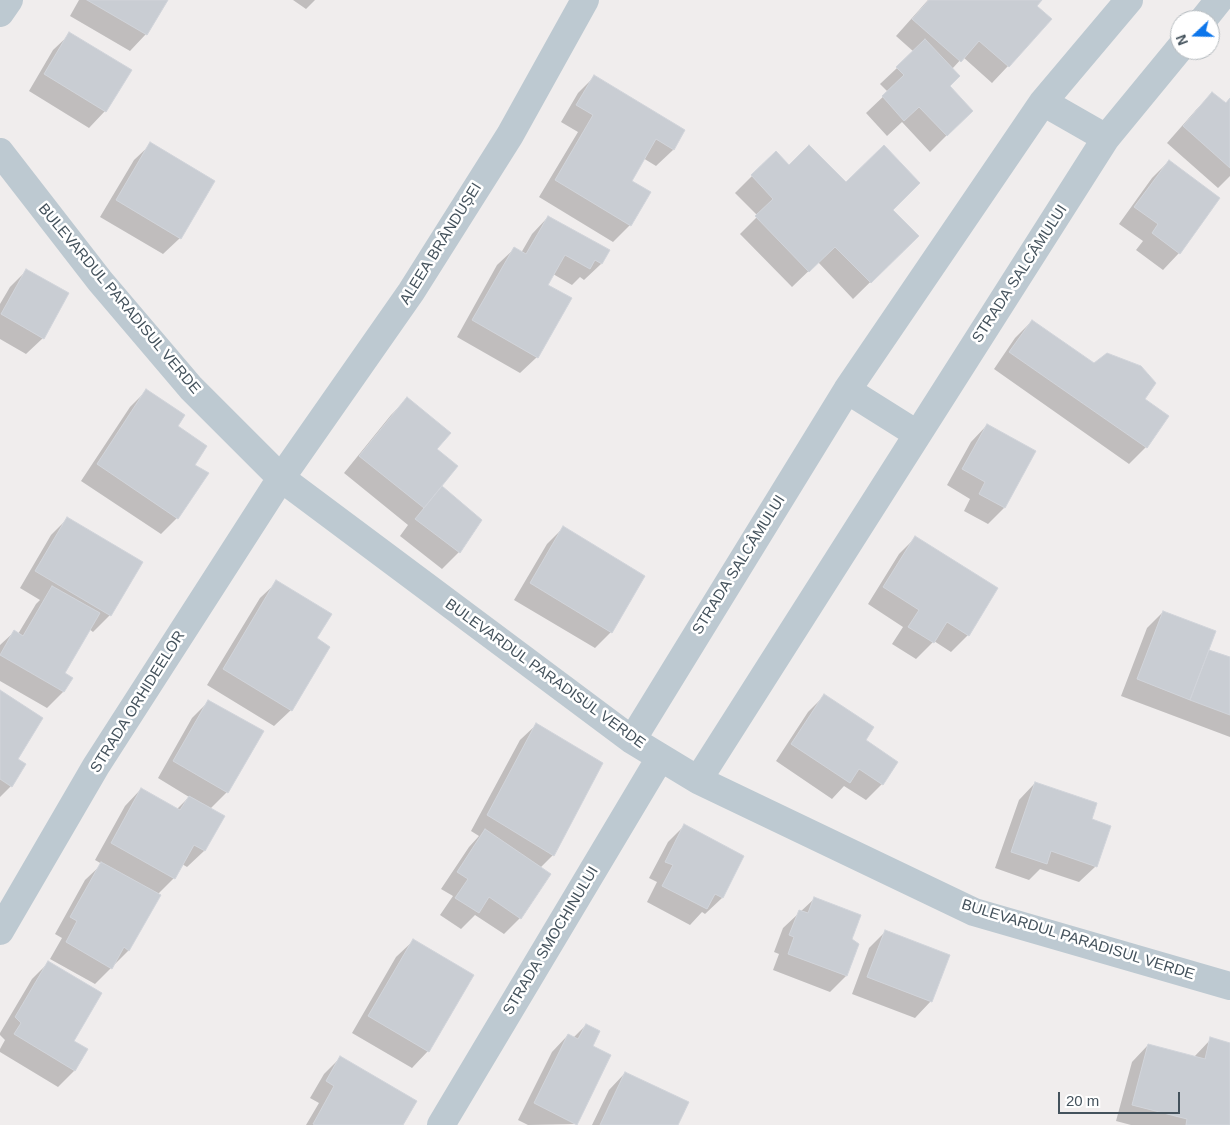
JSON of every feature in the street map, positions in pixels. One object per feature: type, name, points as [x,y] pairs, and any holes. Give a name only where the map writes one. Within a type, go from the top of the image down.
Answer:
[{"type":"street","points":[[0,13],[9,0]]},
{"type":"street","name":"ALEEA BRÂNDUȘEI","points":[[282,478],[416,284],[510,135],[585,0]]},
{"type":"street","name":"STRADA SALCÂMULUI","points":[[632,740],[847,390],[1043,102],[1129,0]]},
{"type":"street","points":[[1211,10],[1219,0]]},
{"type":"street","name":"STRADA SALCÂMULUI","points":[[698,780],[1106,138],[1170,60]]},
{"type":"street","points":[[1043,102],[1106,138]]},
{"type":"street","name":"BULEVARDUL PARADISUL VERDE","points":[[0,152],[100,281],[191,388],[282,478],[632,740],[698,780],[974,912],[1230,986]]},
{"type":"street","points":[[847,390],[917,434]]},
{"type":"street","name":"STRADA ORHIDEELOR","points":[[0,931],[96,766],[282,478]]},
{"type":"street","name":"STRADA SMOCHINULUI","points":[[441,1125],[660,758]]},
{"type":"building","points":[[87,0],[168,0],[147,35]]},
{"type":"building","points":[[929,0],[1042,0],[1037,6],[1052,19],[1009,67],[979,41],[961,62],[912,19]]},
{"type":"building","points":[[69,32],[132,70],[106,112],[44,74]]},
{"type":"building","points":[[925,39],[960,76],[950,86],[973,111],[947,136],[919,107],[904,121],[882,96],[904,75],[896,67]]},
{"type":"building","points":[[594,75],[685,130],[674,150],[656,139],[632,181],[651,192],[631,226],[555,180],[593,115],[576,105]]},
{"type":"building","points":[[1212,92],[1226,103],[1230,98],[1230,168],[1183,126]]},
{"type":"building","points":[[150,142],[215,181],[181,239],[116,200]]},
{"type":"building","points":[[809,145],[846,182],[884,145],[920,183],[893,210],[919,236],[871,283],[835,247],[809,272],[755,216],[773,199],[751,175],[776,151],[789,165]]},
{"type":"building","points":[[1169,160],[1220,198],[1180,254],[1152,233],[1158,224],[1134,207]]},
{"type":"building","points":[[548,216],[610,250],[602,264],[595,260],[590,269],[565,255],[548,285],[572,298],[538,358],[472,320],[514,247],[526,254]]},
{"type":"building","points":[[26,269],[69,293],[44,339],[1,314]]},
{"type":"building","points":[[1032,320],[1094,363],[1107,353],[1141,366],[1156,383],[1145,399],[1169,416],[1147,448],[1009,352]]},
{"type":"building","points":[[146,389],[185,415],[178,426],[207,446],[195,465],[209,473],[178,519],[97,464]]},
{"type":"building","points":[[407,397],[451,433],[437,449],[458,466],[424,508],[359,456]]},
{"type":"building","points":[[987,424],[1036,451],[1005,508],[979,494],[985,482],[962,469]]},
{"type":"building","points":[[442,486],[482,520],[460,553],[415,519]]},
{"type":"building","points":[[67,517],[143,562],[111,616],[35,571]]},
{"type":"building","points":[[563,526],[645,576],[612,633],[530,583]]},
{"type":"building","points":[[915,536],[998,588],[969,636],[947,622],[934,643],[908,627],[919,610],[883,587]]},
{"type":"building","points":[[276,580],[332,614],[317,638],[330,647],[292,711],[223,669]]},
{"type":"building","points":[[52,586],[100,613],[65,673],[73,678],[64,692],[0,655],[14,630],[23,636]]},
{"type":"building","points":[[1163,611],[1216,631],[1190,700],[1137,679]]},
{"type":"building","points":[[1209,650],[1230,657],[1230,715],[1190,700]]},
{"type":"building","points":[[0,690],[43,718],[18,759],[26,764],[12,787],[0,779]]},
{"type":"building","points":[[824,694],[874,727],[866,740],[898,762],[883,785],[859,769],[850,783],[791,744]]},
{"type":"building","points":[[208,700],[264,731],[228,793],[173,761]]},
{"type":"building","points":[[536,723],[603,763],[554,856],[487,815]]},
{"type":"building","points":[[1035,782],[1097,803],[1092,819],[1111,826],[1097,867],[1051,851],[1047,864],[1011,852]]},
{"type":"building","points":[[141,788],[180,810],[189,796],[225,816],[205,851],[194,845],[175,879],[111,843]]},
{"type":"building","points":[[684,824],[744,856],[723,898],[715,894],[707,909],[662,886],[673,865],[665,862]]},
{"type":"building","points":[[485,829],[551,874],[521,919],[489,897],[479,913],[455,898],[468,879],[457,872]]},
{"type":"building","points":[[101,862],[161,895],[129,951],[124,947],[112,969],[66,942],[77,921],[70,917]]},
{"type":"building","points":[[814,897],[861,915],[852,939],[859,944],[847,976],[788,954],[794,937],[789,935],[799,910],[808,913]]},
{"type":"building","points":[[885,930],[950,955],[932,1002],[867,977]]},
{"type":"building","points":[[413,939],[474,975],[429,1052],[368,1016]]},
{"type":"building","points":[[48,961],[102,993],[74,1041],[88,1049],[75,1071],[14,1034],[21,1023],[15,1017]]},
{"type":"building","points":[[586,1024],[600,1031],[593,1046],[611,1055],[577,1125],[534,1103],[568,1034],[578,1039]]},
{"type":"building","points":[[1210,1037],[1230,1043],[1230,1125],[1186,1125],[1187,1119],[1132,1105],[1148,1044],[1205,1059]]},
{"type":"building","points":[[340,1056],[417,1101],[403,1125],[313,1124],[334,1086],[326,1081]]},
{"type":"building","points":[[625,1072],[689,1102],[678,1125],[600,1125]]}]
